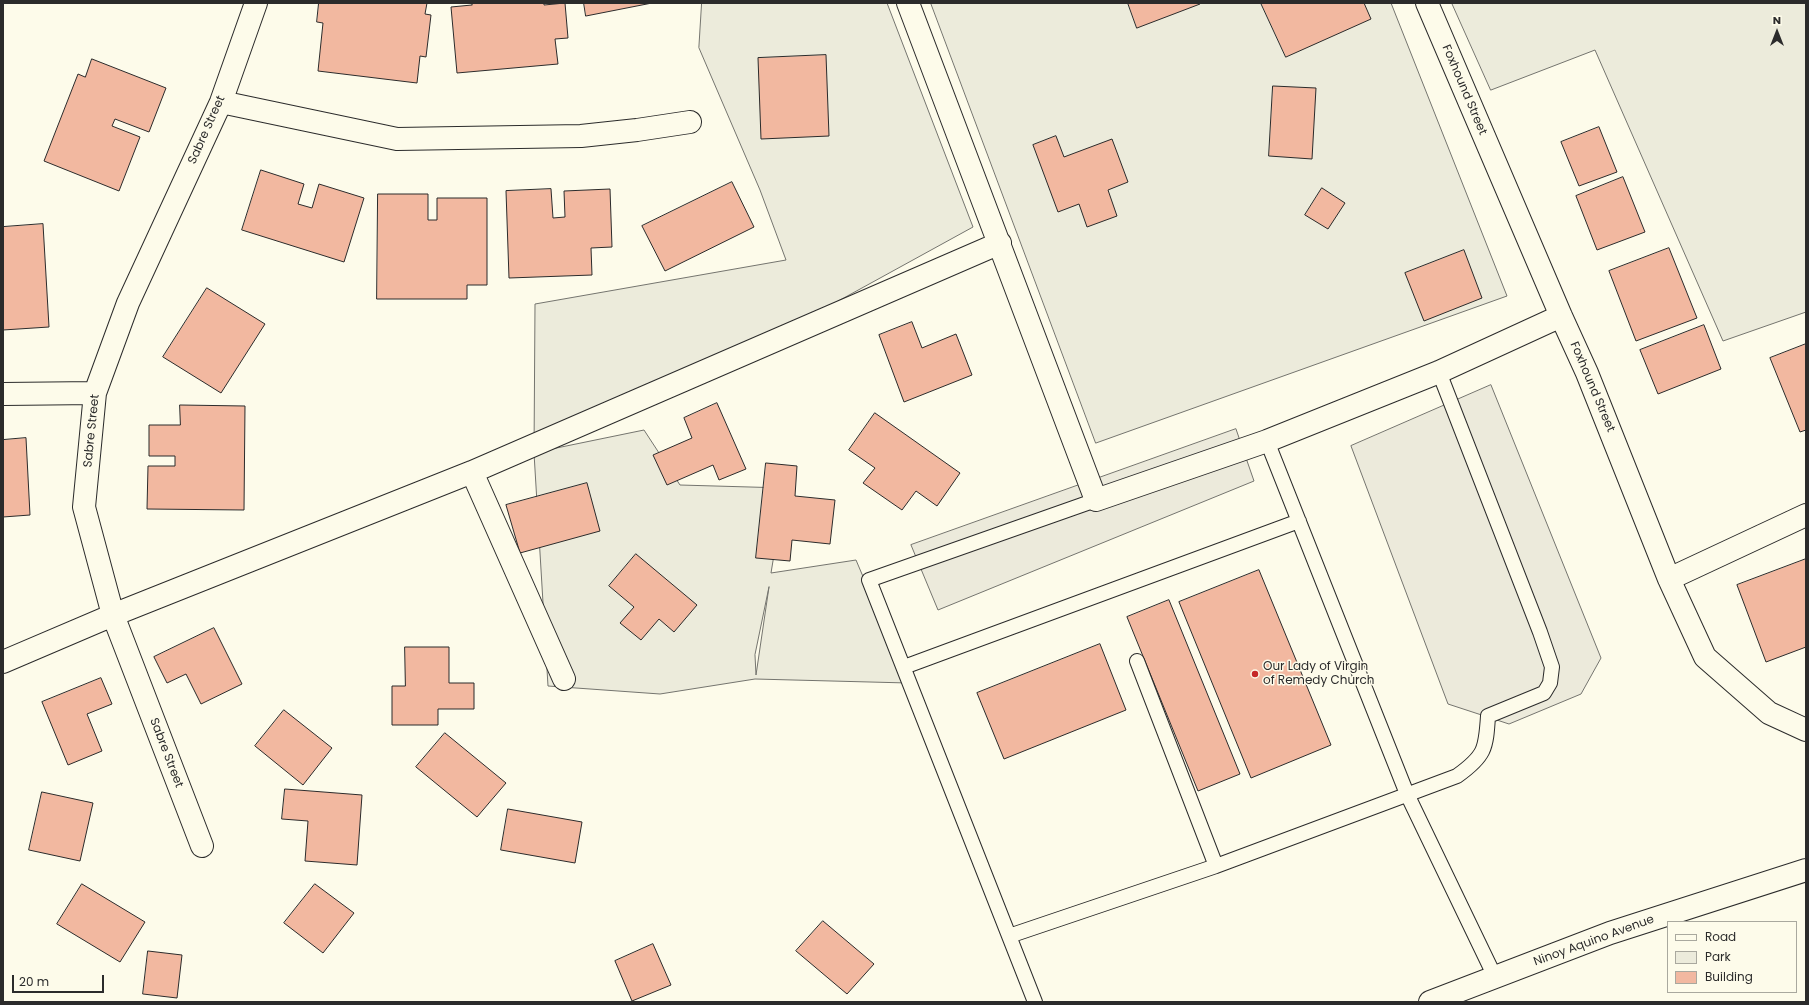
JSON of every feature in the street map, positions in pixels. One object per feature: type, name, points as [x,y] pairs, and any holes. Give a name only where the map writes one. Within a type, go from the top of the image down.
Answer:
[{"type":"street","name":"Sabre Street","points":[[202,846],[113,615],[84,507],[95,392],[128,303],[221,102],[256,3]]},
{"type":"street","points":[[908,3],[1096,500],[1267,441],[1439,372],[1561,316]]},
{"type":"street","name":"Foxhound Street","points":[[1427,3],[1561,316],[1587,373],[1669,579],[1705,657],[1769,713],[1806,730]]},
{"type":"street","points":[[221,102],[397,138],[581,136],[638,130],[690,122]]},
{"type":"street","points":[[3,662],[113,615],[472,472],[1000,243]]},
{"type":"street","points":[[3,394],[95,392]]},
{"type":"street","points":[[472,472],[564,679]]},
{"type":"street","points":[[1669,579],[1806,515]]},
{"type":"street","name":"Ninoy Aquino Avenue","points":[[1430,1002],[1610,933],[1806,870]]},
{"type":"lane","points":[[1009,936],[1216,866],[1457,776],[1474,764],[1486,744],[1488,716],[1544,693],[1550,683],[1552,667],[1540,632],[1439,372]]},
{"type":"lane","points":[[1267,441],[1407,794],[1495,977]]},
{"type":"lane","points":[[1035,1002],[869,580],[1096,500]]},
{"type":"lane","points":[[904,667],[1299,521]]},
{"type":"lane","points":[[1137,661],[1216,866]]},
{"type":"green space","points":[[702,3],[887,3],[973,227],[800,322],[537,452],[644,430],[680,485],[785,488],[771,573],[856,560],[908,683],[755,679],[660,694],[548,686],[534,453],[535,304],[786,260],[760,190],[699,48]],"holes":[[[769,587],[756,675],[755,655]]]},
{"type":"green space","points":[[931,3],[1391,3],[1507,296],[1096,443]]},
{"type":"green space","points":[[1452,3],[1806,3],[1806,312],[1723,341],[1595,50],[1491,90]]},
{"type":"shaded area","points":[[1491,385],[1601,658],[1581,694],[1509,724],[1448,704],[1351,446]]},
{"type":"shaded area","points":[[1236,429],[1254,481],[938,610],[911,545]]},
{"type":"building","points":[[319,3],[427,3],[425,14],[431,15],[426,57],[420,56],[417,83],[318,71],[323,23],[317,22]]},
{"type":"building","points":[[471,3],[544,3],[544,5],[565,3],[568,38],[555,39],[558,64],[457,73],[451,7],[472,5]]},
{"type":"building","points":[[584,3],[652,3],[586,16]]},
{"type":"building","points":[[1128,3],[1199,3],[1200,4],[1137,28]]},
{"type":"building","points":[[1261,3],[1364,3],[1371,19],[1286,57]]},
{"type":"building","points":[[826,55],[829,136],[761,139],[758,58]]},
{"type":"building","points":[[92,59],[166,88],[149,132],[115,119],[112,126],[140,137],[119,191],[44,161],[78,74],[85,77]]},
{"type":"building","points":[[1273,86],[1316,88],[1312,159],[1269,156]]},
{"type":"building","points":[[1599,127],[1617,172],[1579,186],[1561,142]]},
{"type":"building","points":[[1056,136],[1064,157],[1112,139],[1128,182],[1108,190],[1117,216],[1087,227],[1079,204],[1058,212],[1033,145]]},
{"type":"building","points":[[261,170],[304,184],[298,204],[312,208],[319,184],[364,198],[344,262],[242,230]]},
{"type":"building","points":[[1623,177],[1645,232],[1597,250],[1576,196]]},
{"type":"building","points":[[732,182],[754,227],[665,271],[642,226]]},
{"type":"building","points":[[1322,188],[1345,203],[1328,229],[1305,215]]},
{"type":"building","points":[[551,189],[553,218],[565,217],[564,191],[610,189],[612,247],[591,248],[592,275],[509,278],[506,191]]},
{"type":"building","points":[[378,194],[428,194],[428,220],[437,220],[437,198],[487,198],[487,285],[467,285],[467,299],[377,299]]},
{"type":"building","points":[[43,224],[49,327],[3,330],[3,227]]},
{"type":"building","points":[[1669,248],[1697,318],[1636,341],[1609,271]]},
{"type":"building","points":[[1464,250],[1482,298],[1424,321],[1405,273]]},
{"type":"building","points":[[207,288],[265,324],[221,393],[163,357]]},
{"type":"building","points":[[912,322],[922,348],[956,334],[972,375],[904,402],[879,335]]},
{"type":"building","points":[[1704,325],[1721,369],[1658,394],[1640,350]]},
{"type":"building","points":[[1806,344],[1806,430],[1800,432],[1770,358]]},
{"type":"building","points":[[717,403],[746,469],[719,480],[713,465],[667,485],[653,455],[692,438],[684,418]]},
{"type":"building","points":[[180,405],[245,406],[244,510],[147,509],[148,466],[175,466],[175,456],[149,456],[149,425],[180,425]]},
{"type":"building","points":[[875,413],[960,473],[937,506],[916,491],[902,510],[863,483],[875,468],[849,450]]},
{"type":"building","points":[[26,438],[30,515],[3,517],[3,440]]},
{"type":"building","points":[[766,463],[797,466],[795,496],[835,500],[830,544],[792,540],[790,561],[756,558]]},
{"type":"building","points":[[587,483],[600,531],[520,553],[506,505]]},
{"type":"building","points":[[636,554],[697,605],[674,632],[659,619],[641,640],[620,623],[634,607],[609,586]]},
{"type":"building","points":[[1806,559],[1806,647],[1766,662],[1737,585]]},
{"type":"building","name":"Our Lady of Virgin of Remedy Church","points":[[1259,570],[1331,745],[1251,778],[1179,602]]},
{"type":"building","points":[[1169,600],[1240,774],[1198,791],[1127,617]]},
{"type":"building","points":[[214,628],[242,684],[201,704],[186,674],[167,683],[154,657]]},
{"type":"building","points":[[1100,644],[1126,710],[1004,759],[977,693]]},
{"type":"building","points":[[405,647],[449,647],[449,683],[474,683],[474,709],[438,709],[438,725],[392,725],[392,686],[405,686]]},
{"type":"building","points":[[101,678],[112,704],[87,714],[102,751],[68,765],[42,702]]},
{"type":"building","points":[[284,710],[332,748],[303,785],[255,746]]},
{"type":"building","points":[[445,733],[506,783],[477,817],[416,767]]},
{"type":"building","points":[[285,789],[362,795],[357,865],[305,861],[308,821],[282,819]]},
{"type":"building","points":[[42,792],[93,803],[80,861],[29,850]]},
{"type":"building","points":[[508,809],[582,822],[575,863],[501,850]]},
{"type":"building","points":[[82,884],[145,922],[120,962],[57,924]]},
{"type":"building","points":[[315,884],[354,913],[323,953],[284,923]]},
{"type":"building","points":[[823,921],[874,964],[847,994],[796,951]]},
{"type":"building","points":[[653,944],[671,985],[632,1001],[615,961]]},
{"type":"building","points":[[148,951],[182,955],[177,998],[143,994]]},
{"type":"place","name":"Our Lady of Virgin of Remedy Church","points":[[1255,674]]}]
